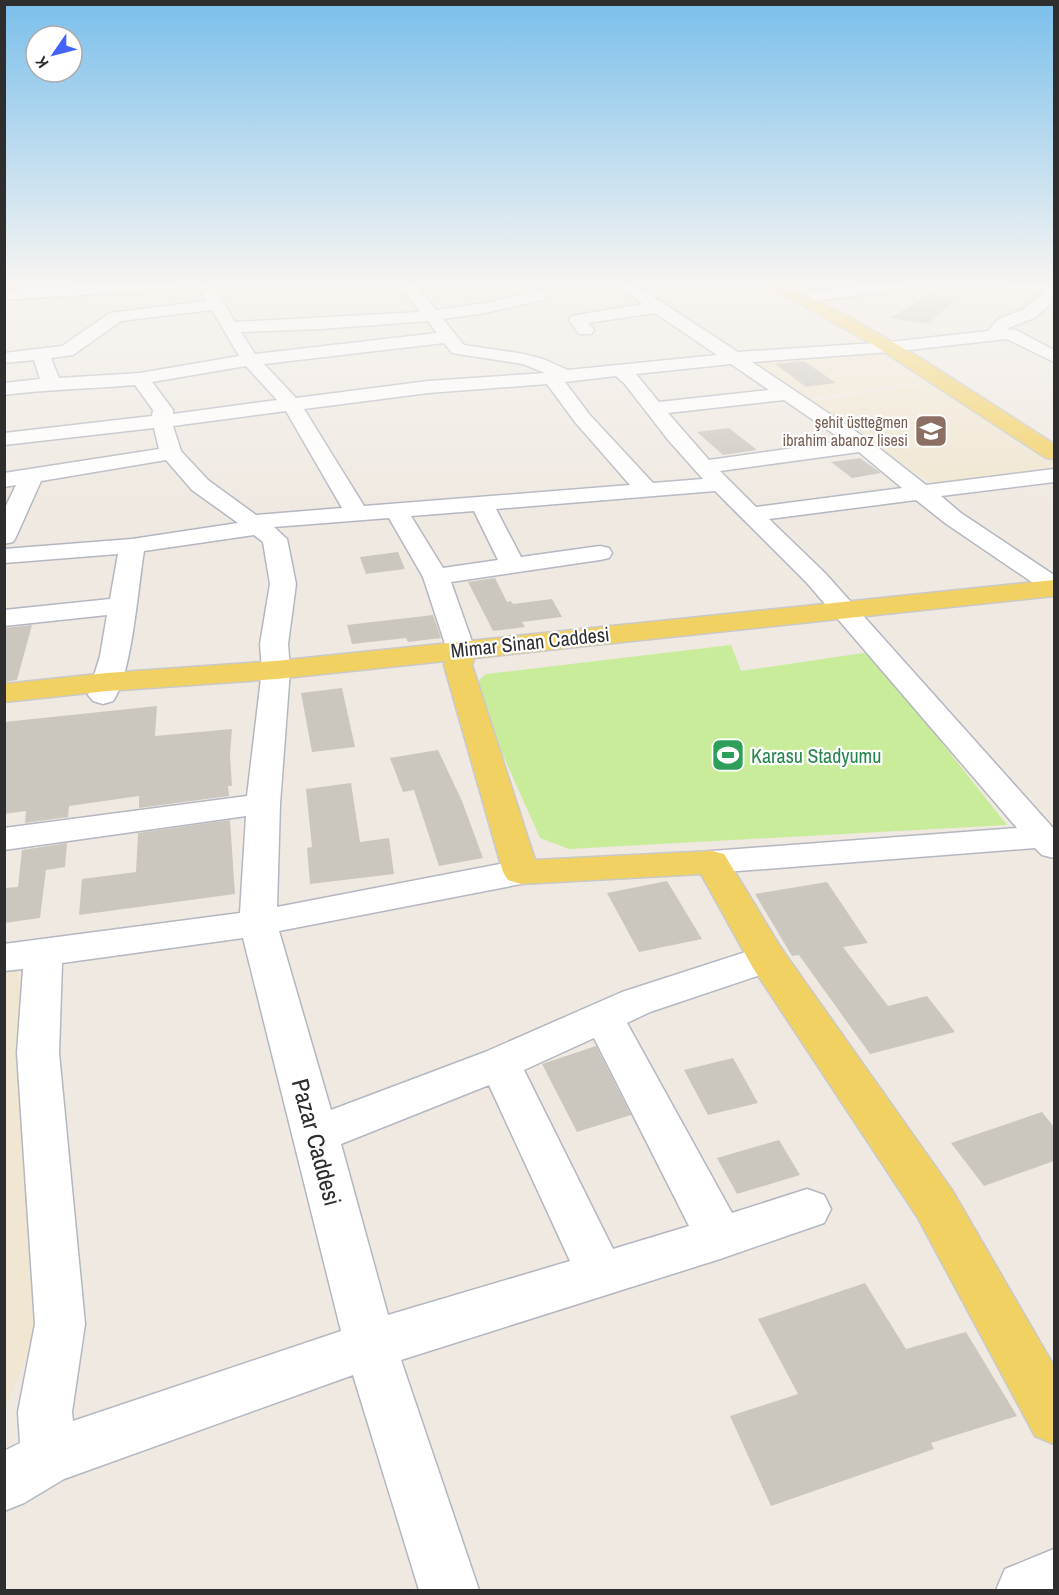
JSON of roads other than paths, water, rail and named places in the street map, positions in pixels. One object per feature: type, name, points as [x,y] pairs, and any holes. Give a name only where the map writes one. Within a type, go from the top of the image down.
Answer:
[{"type":"main road","points":[[914,358],[1054,453]]},
{"type":"main road","points":[[918,358],[1054,442]]},
{"type":"main road","name":"Mimar Sinan Caddesi","points":[[851,617],[1054,587]]},
{"type":"main road","name":"Mimar Sinan Caddesi","points":[[4,693],[105,689],[274,676],[851,617],[1054,604]]},
{"type":"main road","points":[[459,657],[521,872],[712,862],[767,958],[935,1204],[1054,1417]]},
{"type":"main road","name":"Mimar Sinan Caddesi","points":[[4,706],[105,689]]},
{"type":"street","points":[[42,358],[51,383]]},
{"type":"street","points":[[4,389],[51,383],[69,385],[140,379],[263,358]]},
{"type":"street","points":[[529,358],[547,365],[559,377],[582,418],[647,490]]},
{"type":"street","points":[[4,439],[428,387],[559,377],[732,358]]},
{"type":"street","points":[[737,358],[863,446],[953,518],[1054,587]]},
{"type":"street","points":[[250,360],[292,405],[357,513]]},
{"type":"street","points":[[619,370],[650,401],[654,409],[712,475],[753,514],[851,617],[1049,842]]},
{"type":"street","points":[[4,480],[171,453],[162,421],[162,410],[140,379]]},
{"type":"street","points":[[654,409],[788,394]]},
{"type":"street","points":[[4,556],[132,546],[172,537],[212,534],[256,525],[357,513],[647,490],[863,446]]},
{"type":"street","name":"Pazar Caddesi","points":[[171,453],[200,485],[275,539],[283,584],[274,644],[274,676],[263,804],[258,923],[370,1345],[449,1590]]},
{"type":"street","points":[[753,514],[1054,475]]},
{"type":"street","points":[[4,537],[32,476]]},
{"type":"street","points":[[482,504],[513,566]]},
{"type":"street","points":[[396,510],[436,577],[459,657]]},
{"type":"street","points":[[105,689],[132,546]]},
{"type":"street","points":[[436,577],[600,553]]},
{"type":"street","points":[[4,618],[122,606]]},
{"type":"street","points":[[4,839],[263,804]]},
{"type":"street","points":[[712,862],[1049,842]]},
{"type":"street","points":[[49,1456],[45,1412],[60,1324],[38,1053],[24,955],[258,923],[521,872]]},
{"type":"street","points":[[316,1135],[500,1064],[636,1002],[767,958]]},
{"type":"street","points":[[603,1017],[720,1238]]},
{"type":"street","points":[[500,1064],[600,1273]]},
{"type":"street","points":[[4,1483],[49,1456],[370,1345],[720,1238],[807,1209]]},
{"type":"street","points":[[1026,1590],[1054,1579]]},
{"type":"place","name":"şehit üstteğmen ibrahim abanoz lisesi","points":[[931,431]]},
{"type":"place","name":"Karasu Stadyumu","points":[[728,755]]}]
